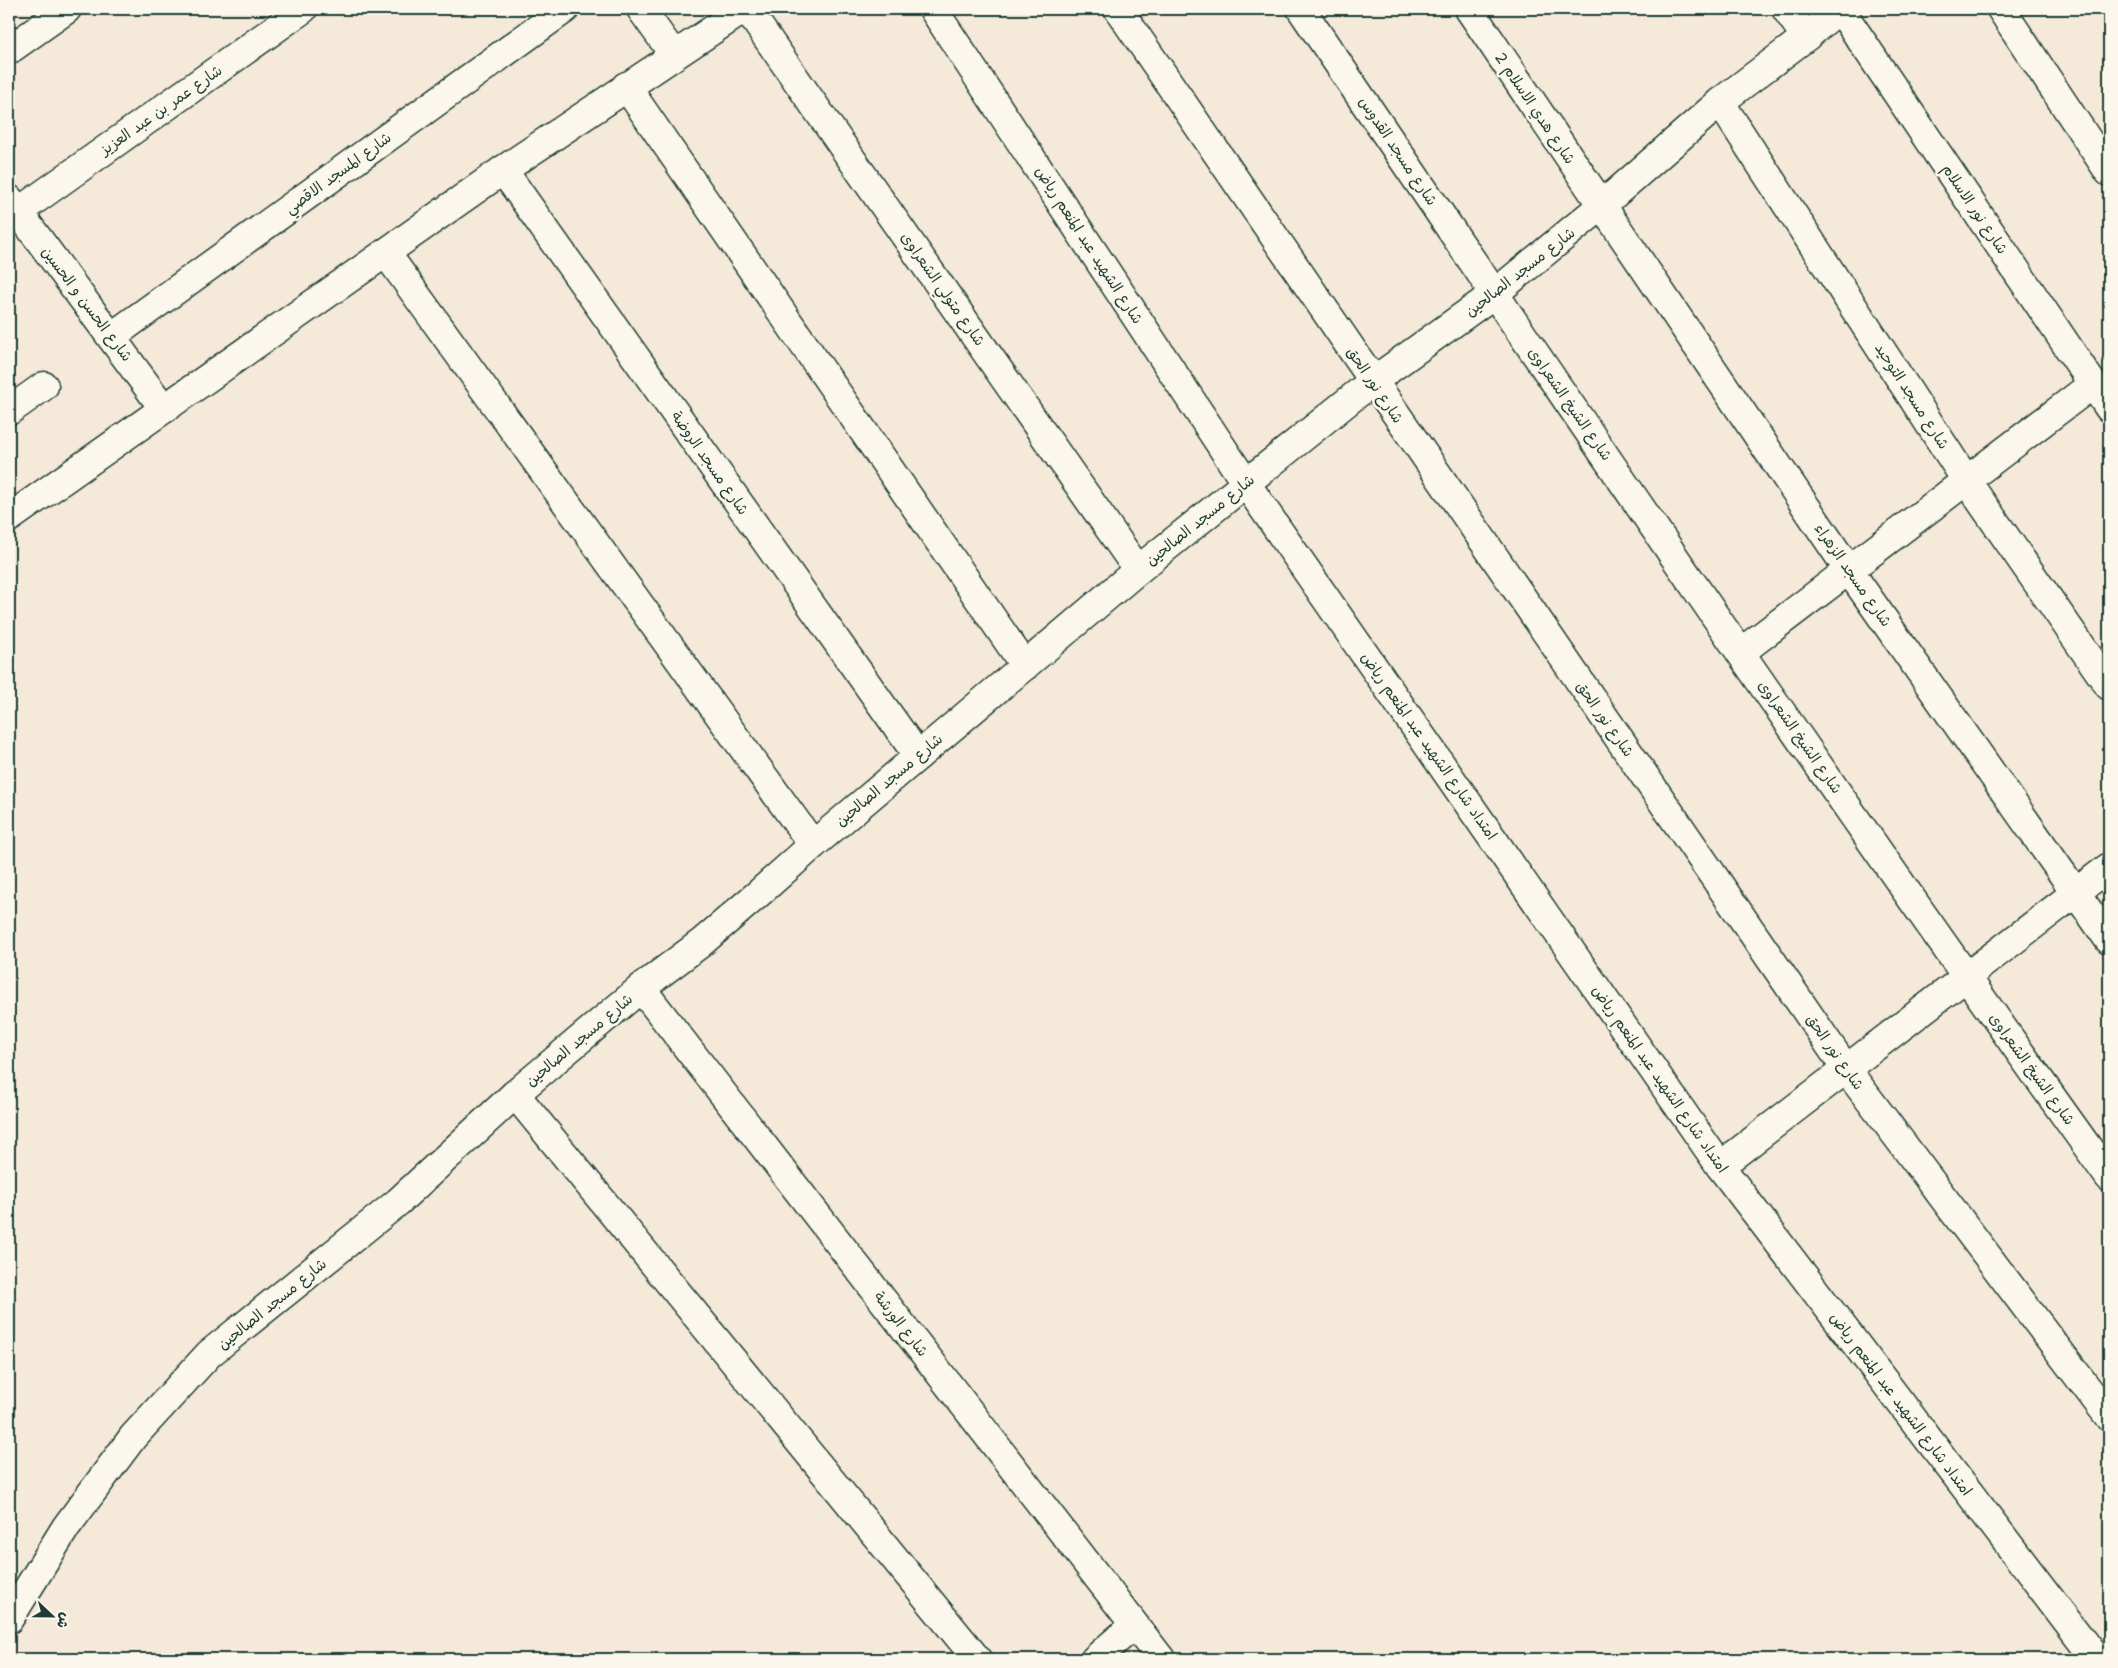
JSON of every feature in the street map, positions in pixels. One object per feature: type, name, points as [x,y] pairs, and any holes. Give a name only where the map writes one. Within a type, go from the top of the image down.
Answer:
[{"type":"street","points":[[9,50],[67,9]]},
{"type":"street","name":"شارع المسجد الاقصي","points":[[111,337],[565,9]]},
{"type":"street","points":[[641,9],[674,54]]},
{"type":"street","points":[[9,518],[502,170],[674,54],[746,9]]},
{"type":"street","name":"شارع متولي الشعراوى","points":[[746,9],[1138,570]]},
{"type":"street","name":"شارع الشهيد عبد المنعم رياض","points":[[934,9],[1246,482]]},
{"type":"street","name":"شارع نور الحق","points":[[1118,9],[1846,1069],[2109,1417]]},
{"type":"street","name":"شارع مسجد القدوس","points":[[1301,9],[1494,294]]},
{"type":"street","name":"شارع هدي الاسلام 2","points":[[1469,9],[1601,206]]},
{"type":"street","points":[[1786,9],[1806,37]]},
{"type":"street","name":"شارع مسجد الصالحين","points":[[9,1619],[66,1526],[133,1437],[210,1354],[398,1202],[515,1094],[641,988],[700,943],[1138,570],[1373,381],[1494,294],[1601,206],[1720,102],[1806,37],[1839,9]]},
{"type":"street","name":"شارع نور الاسلام","points":[[1839,9],[2109,408]]},
{"type":"street","points":[[2001,9],[2109,172]]},
{"type":"street","name":"شارع عمر بن عبد العزيز","points":[[13,205],[299,10]]},
{"type":"street","points":[[626,86],[1026,666]]},
{"type":"street","name":"شارع مسجد التوحيد","points":[[1720,102],[1966,480],[2109,686]]},
{"type":"street","name":"شارع مسجد الروضة","points":[[502,170],[918,756]]},
{"type":"street","name":"شارع الحسن و الحسين","points":[[13,205],[164,409]]},
{"type":"street","name":"شارع مسجد الزهراء","points":[[1601,206],[1848,569],[2109,940]]},
{"type":"street","points":[[386,253],[813,845]]},
{"type":"street","name":"شارع الشيخ الشعراوى","points":[[1494,294],[1966,978],[2109,1178]]},
{"type":"street","points":[[1741,652],[2093,384]]},
{"type":"street","points":[[9,411],[44,386]]},
{"type":"street","name":"امتداد شارع الشهيد عبد المنعم رياض","points":[[1246,482],[1720,1166],[2096,1659]]},
{"type":"street","points":[[1720,1166],[2109,867]]},
{"type":"street","name":"شارع الورشة","points":[[641,988],[1161,1659]]},
{"type":"street","points":[[515,1094],[976,1659]]},
{"type":"street","points":[[1095,1659],[1134,1625]]}]
